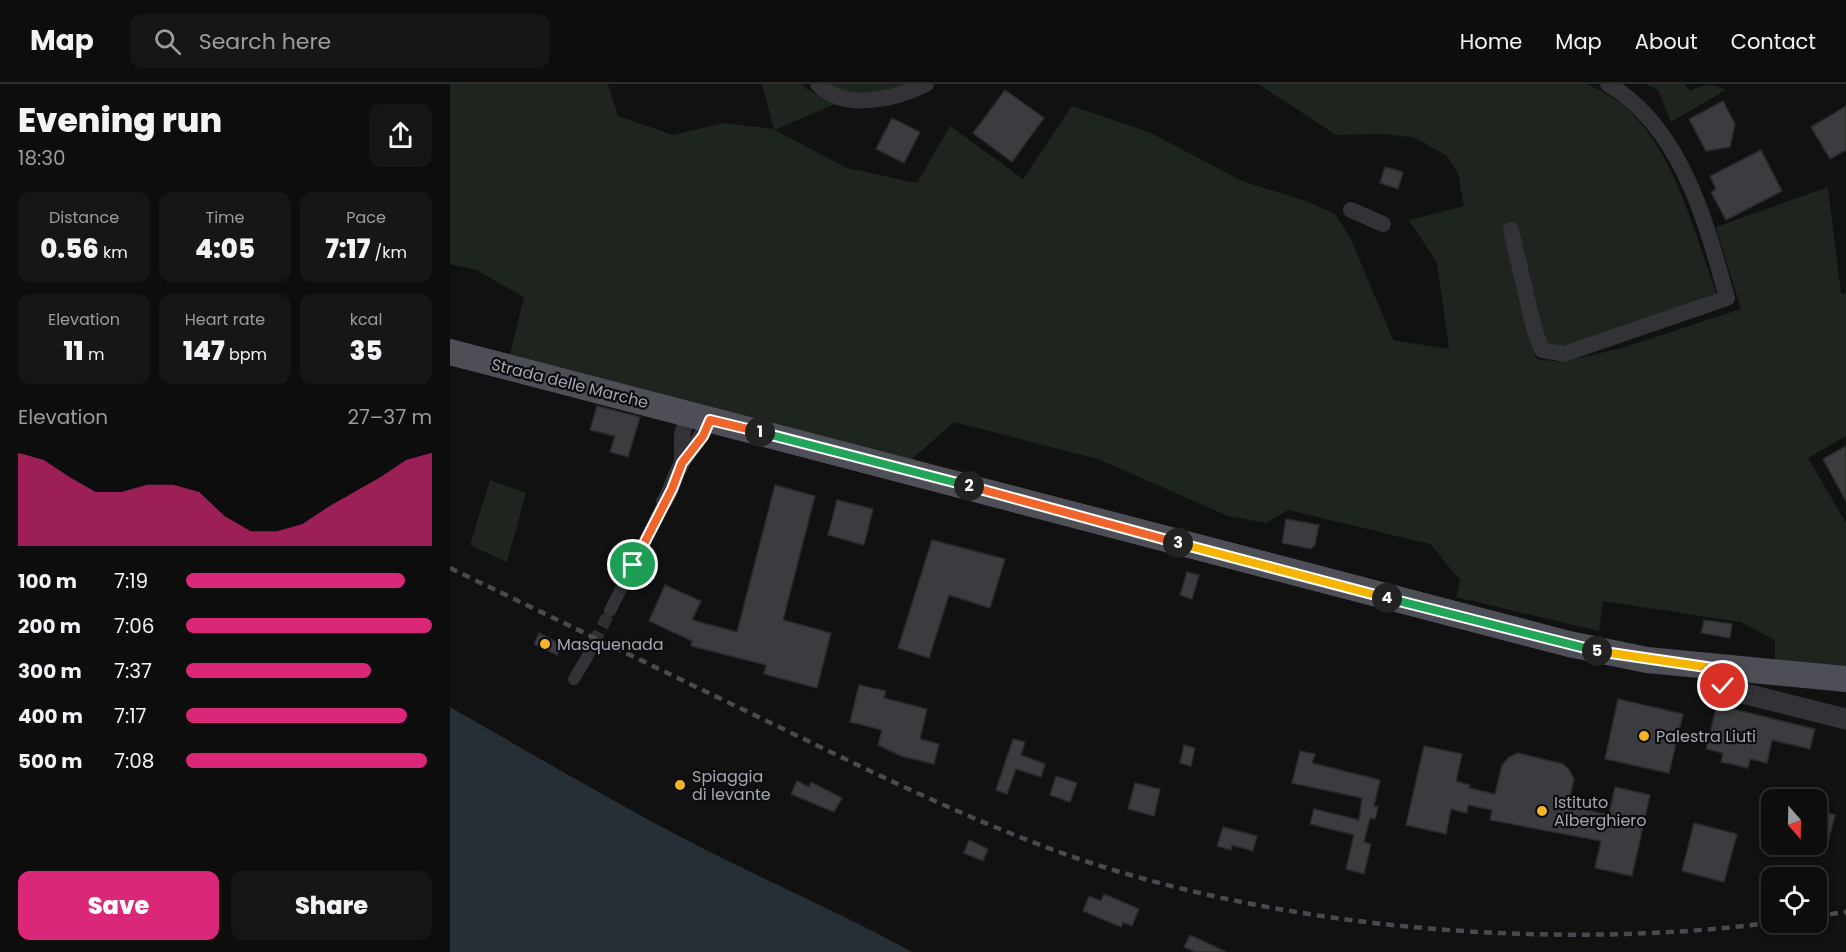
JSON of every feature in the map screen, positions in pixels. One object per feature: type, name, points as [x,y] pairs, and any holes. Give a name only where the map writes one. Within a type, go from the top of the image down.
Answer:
[{"type":"main road","name":"Strada delle Marche","points":[[450,352],[1569,645],[1647,660],[1846,679]]},
{"type":"street","points":[[818,84],[825,91],[865,101],[926,84]]},
{"type":"street","points":[[1511,230],[1534,328],[1542,350],[1564,354],[1727,298],[1710,238],[1689,184],[1668,143],[1647,114],[1608,84]]},
{"type":"street","points":[[1351,210],[1383,224]]},
{"type":"street","points":[[610,611],[682,463],[703,436],[700,417]]},
{"type":"street","points":[[574,679],[586,659]]},
{"type":"street","points":[[1713,668],[1723,686],[1734,691],[1846,719]]},
{"type":"shaded area","points":[[450,84],[608,84],[618,116],[673,135],[724,123],[774,129],[762,84],[803,84],[805,88],[835,104],[775,130],[847,168],[917,183],[950,126],[1023,179],[1072,106],[1149,132],[1242,181],[1306,201],[1335,214],[1351,239],[1393,340],[1449,349],[1437,263],[1409,220],[1464,206],[1458,173],[1447,156],[1413,137],[1382,134],[1336,135],[1258,84],[1587,84],[1613,98],[1631,112],[1664,157],[1684,202],[1717,295],[1702,297],[1704,303],[1596,341],[1533,350],[1536,359],[1562,362],[1622,348],[1741,309],[1716,227],[1828,187],[1841,294],[1846,293],[1846,436],[1808,458],[1846,523],[1846,669],[1775,664],[1775,640],[1740,622],[1603,601],[1599,631],[1456,597],[1460,580],[1430,544],[1288,510],[1266,523],[1228,516],[1098,459],[954,422],[911,460],[509,358],[524,297],[476,270],[450,264]]},
{"type":"shaded area","points":[[822,84],[911,84],[876,94],[856,95],[834,90]]},
{"type":"shaded area","points":[[1646,84],[1684,84],[1690,91],[1708,86],[1726,90],[1671,122],[1658,90]]},
{"type":"shaded area","points":[[490,480],[526,493],[507,562],[470,545]]},
{"type":"shaded area","points":[[450,707],[652,821],[912,952],[450,952]]},
{"type":"building","points":[[1005,90],[1044,118],[1012,162],[973,133]]},
{"type":"building","points":[[1723,101],[1735,124],[1730,147],[1706,151],[1689,119]]},
{"type":"building","points":[[1846,106],[1846,150],[1830,159],[1811,127]]},
{"type":"building","points":[[892,118],[920,132],[904,163],[876,149]]},
{"type":"building","points":[[1761,150],[1782,191],[1726,220],[1711,192],[1716,189],[1710,176]]},
{"type":"building","points":[[1385,167],[1403,172],[1398,189],[1380,183]]},
{"type":"building","points":[[597,406],[640,417],[628,457],[610,452],[615,436],[590,430]]},
{"type":"building","points":[[1846,446],[1846,501],[1823,459]]},
{"type":"building","points":[[775,485],[815,496],[783,620],[831,633],[817,688],[764,674],[766,665],[691,646],[692,641],[649,621],[665,585],[701,601],[692,620],[737,632]]},
{"type":"building","points":[[837,500],[873,509],[864,545],[828,535]]},
{"type":"building","points":[[1286,519],[1319,525],[1315,545],[1311,549],[1282,543]]},
{"type":"building","points":[[932,540],[1005,559],[990,608],[949,595],[929,658],[898,648]]},
{"type":"building","points":[[1187,572],[1199,575],[1192,599],[1180,595]]},
{"type":"building","points":[[1704,620],[1732,624],[1730,638],[1701,633]]},
{"type":"building","points":[[539,633],[562,645],[557,655],[534,644]]},
{"type":"building","points":[[859,685],[886,691],[884,698],[927,709],[920,739],[939,744],[934,764],[901,756],[878,745],[882,730],[850,722]]},
{"type":"building","name":"Palestra Liuti","points":[[1618,699],[1683,714],[1669,773],[1605,759]]},
{"type":"building","points":[[1717,705],[1815,729],[1810,749],[1772,740],[1767,763],[1750,759],[1748,768],[1721,762],[1723,753],[1706,749]]},
{"type":"building","points":[[1013,739],[1025,742],[1021,755],[1045,764],[1041,777],[1016,769],[1007,794],[996,790]]},
{"type":"building","points":[[1184,745],[1195,748],[1191,766],[1180,763]]},
{"type":"building","name":"Istituto Alberghiero","points":[[1424,746],[1462,754],[1456,781],[1470,785],[1469,788],[1495,794],[1502,765],[1509,757],[1518,753],[1563,764],[1570,771],[1574,779],[1568,806],[1609,815],[1615,787],[1650,795],[1632,876],[1595,868],[1601,841],[1490,820],[1492,810],[1468,805],[1467,813],[1451,809],[1446,834],[1406,825]]},
{"type":"building","points":[[1300,751],[1315,754],[1312,763],[1380,780],[1374,806],[1378,807],[1375,819],[1370,818],[1364,842],[1371,844],[1364,874],[1346,869],[1354,835],[1310,824],[1314,809],[1359,820],[1362,798],[1292,783]]},
{"type":"building","points":[[1056,776],[1077,783],[1070,802],[1050,795]]},
{"type":"building","points":[[797,781],[809,787],[811,782],[842,798],[834,812],[791,794]]},
{"type":"building","points":[[1135,783],[1160,789],[1154,816],[1128,809]]},
{"type":"building","points":[[1827,813],[1835,815],[1827,842]]},
{"type":"building","points":[[1694,823],[1737,834],[1724,882],[1682,871]]},
{"type":"building","points":[[1223,827],[1257,836],[1253,851],[1232,845],[1231,850],[1217,846]]},
{"type":"building","points":[[969,840],[988,849],[983,861],[964,853]]},
{"type":"building","points":[[1104,894],[1139,909],[1132,926],[1123,922],[1121,927],[1083,911],[1089,896],[1101,901]]},
{"type":"building","points":[[1190,935],[1226,952],[1195,952],[1184,947]]},
{"type":"tunnel","points":[[586,659],[610,611]]},
{"type":"railway","points":[[450,568],[916,792],[1025,839],[1145,879],[1232,900],[1323,916],[1415,927],[1508,933],[1600,935],[1690,931],[1761,924]]},
{"type":"railway","points":[[1827,915],[1846,912]]},
{"type":"place","name":"Masquenada","points":[[545,644]]},
{"type":"place","name":"Palestra Liuti","points":[[1644,736]]},
{"type":"place","name":"Spiaggia di levante","points":[[680,785]]},
{"type":"place","name":"Istituto Alberghiero","points":[[1542,811]]},
{"type":"route","points":[[633,565],[672,489],[682,463],[703,436],[710,420],[1569,645],[1647,660],[1713,668],[1723,686]]}]
